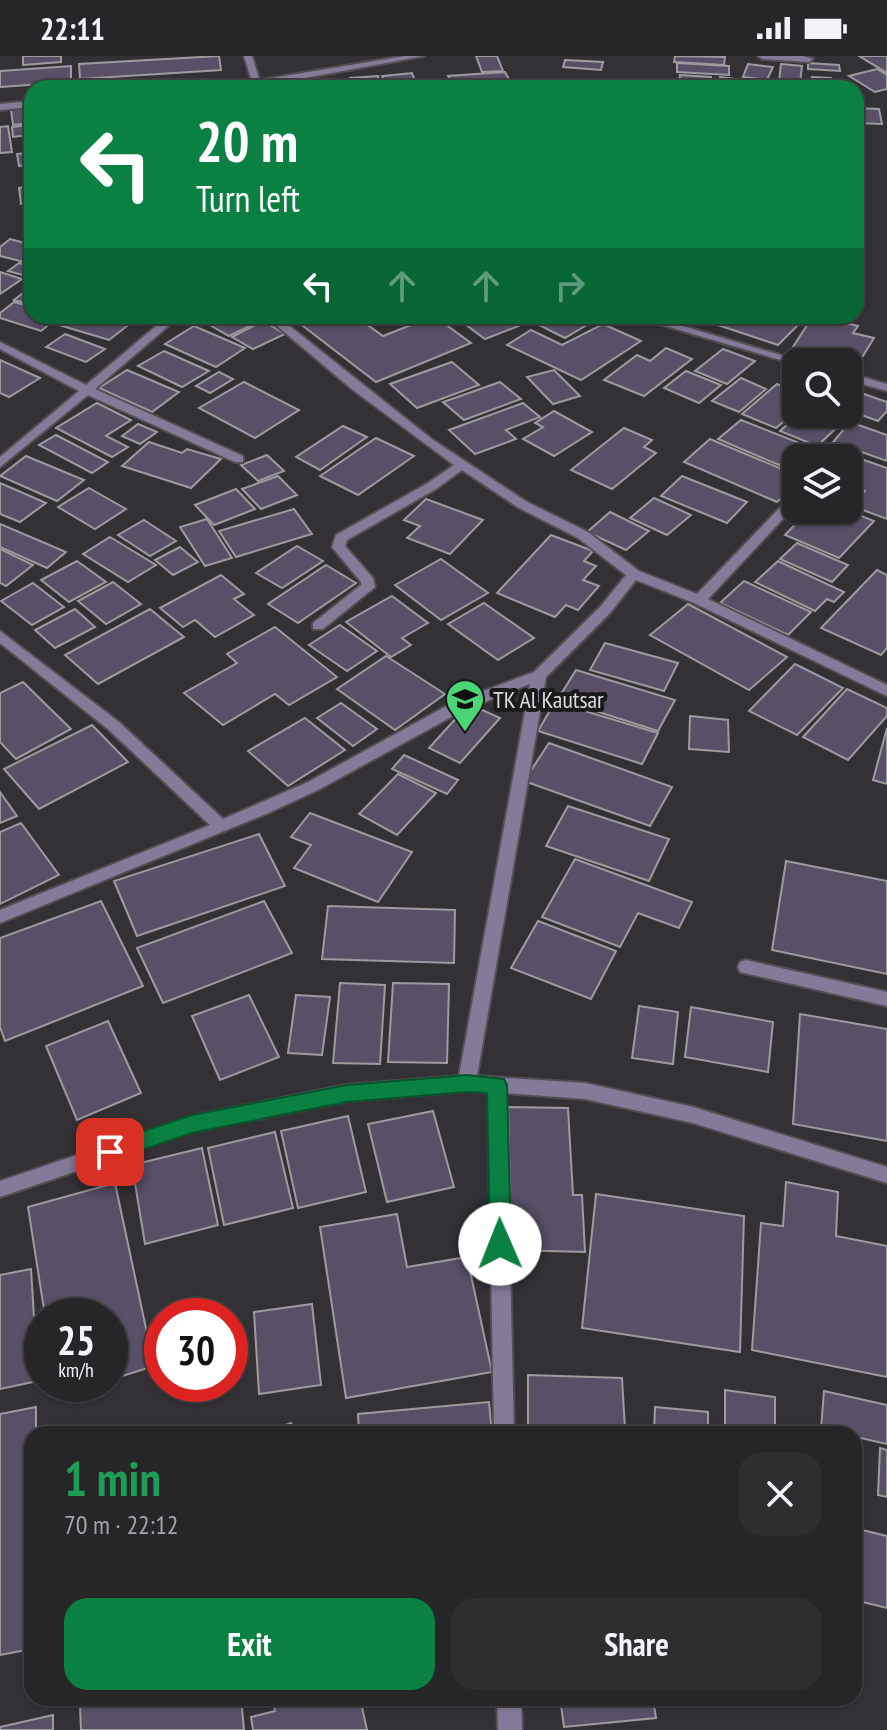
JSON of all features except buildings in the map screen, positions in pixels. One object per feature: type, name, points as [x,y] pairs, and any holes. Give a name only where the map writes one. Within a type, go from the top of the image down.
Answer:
[{"type":"street","points":[[248,56],[255,80]]},
{"type":"street","points":[[290,80],[420,56]]},
{"type":"street","points":[[762,56],[809,59]]},
{"type":"street","points":[[0,107],[24,105]]},
{"type":"street","points":[[0,463],[165,324]]},
{"type":"street","points":[[280,324],[429,443],[523,505],[583,535],[634,574],[699,600],[887,691]]},
{"type":"street","points":[[665,324],[782,357]]},
{"type":"street","points":[[0,345],[87,390],[239,459]]},
{"type":"street","points":[[862,380],[887,388]]},
{"type":"street","points":[[318,626],[368,587],[368,581],[341,553],[338,547],[341,538],[432,486],[463,464]]},
{"type":"street","points":[[699,600],[782,513]]},
{"type":"street","points":[[0,917],[222,827],[313,786],[457,707],[539,675],[605,610],[634,574]]},
{"type":"street","points":[[0,636],[114,726],[222,827]]},
{"type":"street","points":[[467,1083],[539,675]]},
{"type":"street","points":[[746,967],[887,999]]},
{"type":"street","points":[[0,1189],[192,1124],[347,1093],[467,1083],[585,1091],[693,1115],[887,1175]]},
{"type":"street","points":[[497,1085],[504,1426]]},
{"type":"street","points":[[509,1706],[510,1730]]},
{"type":"place","name":"TK Al Kautsar","points":[[465,733]]},
{"type":"route","points":[[110,1152],[192,1124],[347,1093],[467,1083],[497,1085],[500,1244]]}]
